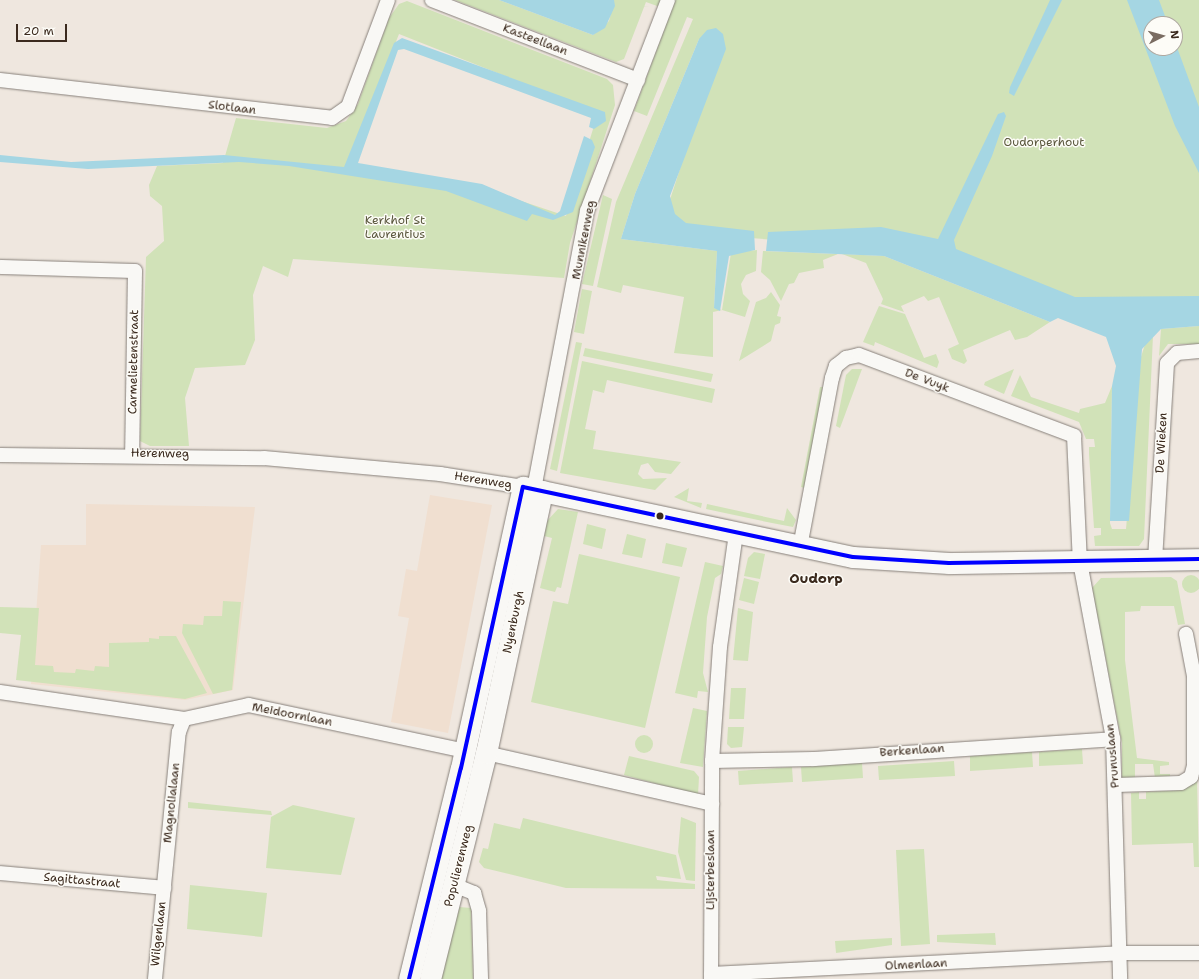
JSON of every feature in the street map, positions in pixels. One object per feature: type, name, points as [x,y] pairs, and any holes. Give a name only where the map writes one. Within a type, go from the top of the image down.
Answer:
[{"type":"street","name":"Slotlaan","points":[[0,80],[332,118],[348,107],[388,0]]},
{"type":"street","name":"Kasteellaan","points":[[432,0],[638,80]]},
{"type":"street","name":"Munnikenweg","points":[[533,489],[587,211],[668,0]]},
{"type":"street","name":"Carmelietenstraat","points":[[0,267],[136,271],[132,453]]},
{"type":"street","name":"De Wieken","points":[[1155,560],[1167,363],[1177,353],[1199,351]]},
{"type":"street","name":"De Vuyk","points":[[800,547],[832,378],[836,366],[846,358],[859,355],[1074,436],[1080,562]]},
{"type":"street","name":"Herenweg","points":[[0,455],[132,453],[326,462],[533,489],[800,547],[887,561],[1080,562],[1199,560]]},
{"type":"street","name":"Nyenburgh","points":[[465,751],[533,489]]},
{"type":"street","name":"Nyenburgh","points":[[486,753],[533,489]]},
{"type":"street","points":[[712,761],[720,647],[736,533]]},
{"type":"street","name":"Prunuslaan","points":[[1080,562],[1113,739],[1116,785],[1120,979]]},
{"type":"street","points":[[1116,785],[1181,783],[1191,778],[1194,766],[1195,659],[1186,634]]},
{"type":"street","name":"Meidoornlaan","points":[[0,692],[184,719],[250,705],[465,751]]},
{"type":"street","name":"Magnolialaan","points":[[164,888],[179,732],[184,719]]},
{"type":"street","name":"Berkenlaan","points":[[712,761],[814,759],[1113,739]]},
{"type":"street","points":[[465,751],[486,753],[712,804]]},
{"type":"street","name":"Populierenweg","points":[[409,979],[465,751]]},
{"type":"street","name":"Populierenweg","points":[[430,979],[486,753]]},
{"type":"street","name":"Lijsterbeslaan","points":[[711,977],[712,761]]},
{"type":"street","name":"Sagittastraat","points":[[0,874],[164,888]]},
{"type":"street","points":[[454,884],[474,893],[476,899],[482,979]]},
{"type":"street","name":"Wilgenlaan","points":[[155,979],[164,888]]},
{"type":"street","points":[[1120,953],[1199,953]]},
{"type":"street","name":"Olmenlaan","points":[[711,977],[1120,953]]},
{"type":"shaded area","points":[[430,495],[492,505],[448,733],[391,722],[409,618],[398,616],[406,569],[417,571]]},
{"type":"shaded area","points":[[86,504],[255,507],[233,690],[185,700],[31,684],[41,545],[86,545]]},
{"type":"green space","name":"Oudorperhout","points":[[455,0],[499,0],[593,35],[609,21],[614,0],[1199,0],[1199,300],[1061,312],[943,253],[686,233],[665,215],[691,135],[699,39],[635,194],[621,239],[717,251],[714,308],[722,310],[713,312],[713,357],[674,353],[684,297],[623,285],[621,293],[597,287],[616,202],[693,19],[687,17],[647,116],[634,111],[671,11],[646,2],[624,59],[616,62]]},
{"type":"green space","name":"Kerkhof St Laurentius","points":[[407,1],[607,79],[613,85],[615,105],[570,243],[564,278],[293,259],[288,277],[263,266],[253,295],[255,340],[245,365],[195,368],[185,398],[189,446],[150,446],[140,441],[146,257],[164,241],[162,206],[150,196],[149,185],[157,166],[223,163],[236,118],[327,128],[346,121],[358,104],[389,18],[399,4]],"holes":[[[399,34],[598,113],[566,216],[483,188],[346,168]]]},
{"type":"green space","points":[[603,195],[612,199],[593,286],[582,284]]},
{"type":"green space","points":[[757,250],[756,271],[746,275],[741,284],[743,294],[750,301],[745,317],[722,310],[731,253]]},
{"type":"green space","points":[[763,251],[838,254],[823,260],[824,268],[799,273],[794,283],[789,284],[781,301],[770,280],[761,272]]},
{"type":"green space","points":[[842,254],[884,256],[1050,322],[1027,337],[1015,340],[1010,330],[963,350],[967,361],[964,364],[952,359],[948,349],[959,344],[939,297],[928,301],[924,296],[901,306],[904,312],[881,304],[883,299],[866,263]]},
{"type":"green space","points":[[582,289],[592,291],[584,334],[574,332]]},
{"type":"green space","points":[[771,292],[780,305],[777,316],[781,317],[780,323],[775,325],[771,341],[739,361],[756,302],[766,298]]},
{"type":"green space","points":[[879,306],[905,314],[924,358],[936,354],[939,362],[937,368],[875,342],[874,346],[863,342]]},
{"type":"green space","points":[[1199,326],[1199,344],[1168,344],[1159,356],[1161,329]]},
{"type":"green space","points":[[1153,335],[1144,539],[1139,546],[1095,546],[1094,536],[1101,535],[1101,528],[1094,528],[1089,447],[1095,447],[1094,439],[1086,439],[1079,422],[1011,396],[1020,375],[1031,397],[1079,413],[1080,409],[1105,403],[1112,386],[1110,523],[1112,529],[1126,529],[1141,357],[1146,341]]},
{"type":"green space","points":[[576,342],[582,343],[557,471],[550,469]]},
{"type":"green space","points":[[585,348],[713,374],[711,382],[583,356]]},
{"type":"green space","points":[[582,361],[715,389],[712,403],[607,380],[604,393],[593,390],[585,429],[596,431],[593,449],[681,462],[671,474],[655,472],[648,463],[641,465],[638,474],[643,479],[667,478],[655,490],[560,473]]},
{"type":"green space","points":[[852,369],[862,369],[840,428],[836,426],[846,375]]},
{"type":"green space","points":[[1014,369],[1004,394],[984,385],[985,382]]},
{"type":"green space","points":[[820,387],[823,387],[805,488],[801,487]]},
{"type":"green space","points":[[689,488],[687,501],[702,503],[701,508],[674,497]]},
{"type":"green space","points":[[707,504],[784,521],[787,508],[796,520],[793,527],[706,509]]},
{"type":"green space","points":[[558,509],[578,512],[561,588],[557,587],[555,592],[540,588],[552,538],[544,536],[547,521]]},
{"type":"green space","points":[[587,524],[606,529],[602,549],[583,544]]},
{"type":"green space","points":[[627,534],[646,539],[642,558],[622,554]]},
{"type":"green space","points":[[666,543],[687,548],[682,567],[662,563]]},
{"type":"green space","points":[[754,552],[765,554],[760,579],[744,576],[748,558]]},
{"type":"green space","points":[[579,554],[680,577],[645,728],[531,702],[553,601],[568,604]]},
{"type":"green space","points":[[705,562],[723,566],[721,574],[715,578],[707,617],[703,673],[708,692],[698,691],[697,698],[675,693]]},
{"type":"green space","points":[[1191,575],[1195,576],[1199,580],[1199,588],[1195,592],[1191,593],[1187,592],[1183,588],[1182,584],[1183,580],[1187,576]]},
{"type":"green space","points":[[1171,577],[1177,581],[1185,624],[1178,625],[1174,606],[1141,606],[1140,611],[1125,612],[1125,660],[1137,758],[1169,762],[1169,765],[1160,766],[1160,774],[1170,774],[1170,778],[1155,778],[1153,764],[1135,764],[1135,780],[1122,778],[1122,743],[1092,588],[1101,578]]},
{"type":"green space","points":[[744,578],[759,582],[754,604],[739,600]]},
{"type":"green space","points":[[223,601],[241,602],[232,690],[213,694],[182,633],[183,624],[203,625],[204,616],[222,616]]},
{"type":"green space","points":[[0,607],[39,608],[35,665],[53,666],[54,672],[75,673],[76,669],[94,671],[95,666],[109,667],[109,643],[149,642],[149,638],[159,639],[159,636],[176,636],[207,693],[185,699],[16,680],[21,635],[0,633]]},
{"type":"green space","points":[[738,608],[753,612],[748,661],[733,660]]},
{"type":"green space","points":[[731,688],[746,688],[744,719],[729,719]]},
{"type":"green space","points":[[693,708],[707,711],[703,767],[680,763]]},
{"type":"green space","points":[[728,727],[744,727],[742,747],[731,748],[727,744]]},
{"type":"green space","points":[[640,735],[648,735],[653,740],[651,751],[648,753],[640,753],[635,748],[635,740]]},
{"type":"green space","points":[[1082,749],[1083,764],[1039,766],[1039,752]]},
{"type":"green space","points":[[1032,752],[1033,767],[970,771],[970,756]]},
{"type":"green space","points":[[629,756],[694,771],[699,777],[698,795],[624,775]]},
{"type":"green space","points":[[954,761],[955,776],[879,780],[878,766]]},
{"type":"green space","points":[[862,763],[863,778],[802,782],[801,767]]},
{"type":"green space","points":[[792,767],[793,782],[739,785],[738,771]]},
{"type":"green space","points":[[1197,778],[1199,867],[1194,867],[1193,843],[1132,845],[1131,793],[1139,792],[1139,799],[1146,799],[1146,792],[1181,790]]},
{"type":"green space","points":[[188,802],[271,811],[272,815],[188,808]]},
{"type":"green space","points":[[293,805],[355,818],[341,875],[266,868],[271,817]]},
{"type":"green space","points":[[681,817],[696,823],[695,881],[686,880],[678,852]]},
{"type":"green space","points":[[523,818],[676,855],[681,879],[656,876],[657,880],[695,884],[695,889],[566,888],[484,868],[479,862],[483,848],[488,849],[494,823],[520,829]]},
{"type":"green space","points":[[924,849],[930,944],[901,946],[896,850]]},
{"type":"green space","points":[[190,885],[267,893],[262,937],[187,929]]},
{"type":"green space","points":[[459,907],[471,908],[473,979],[441,979]]},
{"type":"green space","points":[[995,933],[996,945],[937,942],[937,935]]},
{"type":"green space","points":[[892,938],[892,945],[836,953],[835,941]]},
{"type":"water","points":[[499,0],[614,0],[615,6],[605,28],[593,35]]},
{"type":"water","points":[[1050,0],[1062,0],[1014,96],[1009,93],[1010,87]]},
{"type":"water","points":[[1127,0],[1159,0],[1165,16],[1143,16],[1143,42]]},
{"type":"water","points":[[716,28],[723,34],[726,49],[670,196],[675,214],[686,223],[754,231],[755,250],[729,256],[720,311],[714,308],[717,251],[621,239],[635,194],[699,39],[707,30]]},
{"type":"water","points":[[402,38],[605,112],[606,121],[594,129],[589,127],[591,118],[404,49],[398,50],[358,163],[482,184],[555,215],[560,211],[584,136],[592,140],[595,147],[573,212],[553,220],[532,214],[527,221],[446,191],[289,166],[239,162],[88,169],[0,162],[0,155],[71,162],[224,155],[344,167],[394,43]]},
{"type":"water","points":[[1148,56],[1180,56],[1199,107],[1199,173],[1175,126]]},
{"type":"water","points":[[1004,112],[1006,116],[992,156],[954,240],[956,249],[1075,297],[1199,296],[1199,326],[1161,329],[1142,349],[1129,521],[1110,521],[1112,386],[1116,366],[1106,337],[1058,318],[1050,322],[884,256],[766,251],[768,232],[881,227],[938,239],[998,114]]},
{"type":"transit line","points":[[409,979],[461,768],[523,487],[853,557],[949,563],[1199,559]]},
{"type":"district","name":"Oudorp","points":[[816,578]]}]
